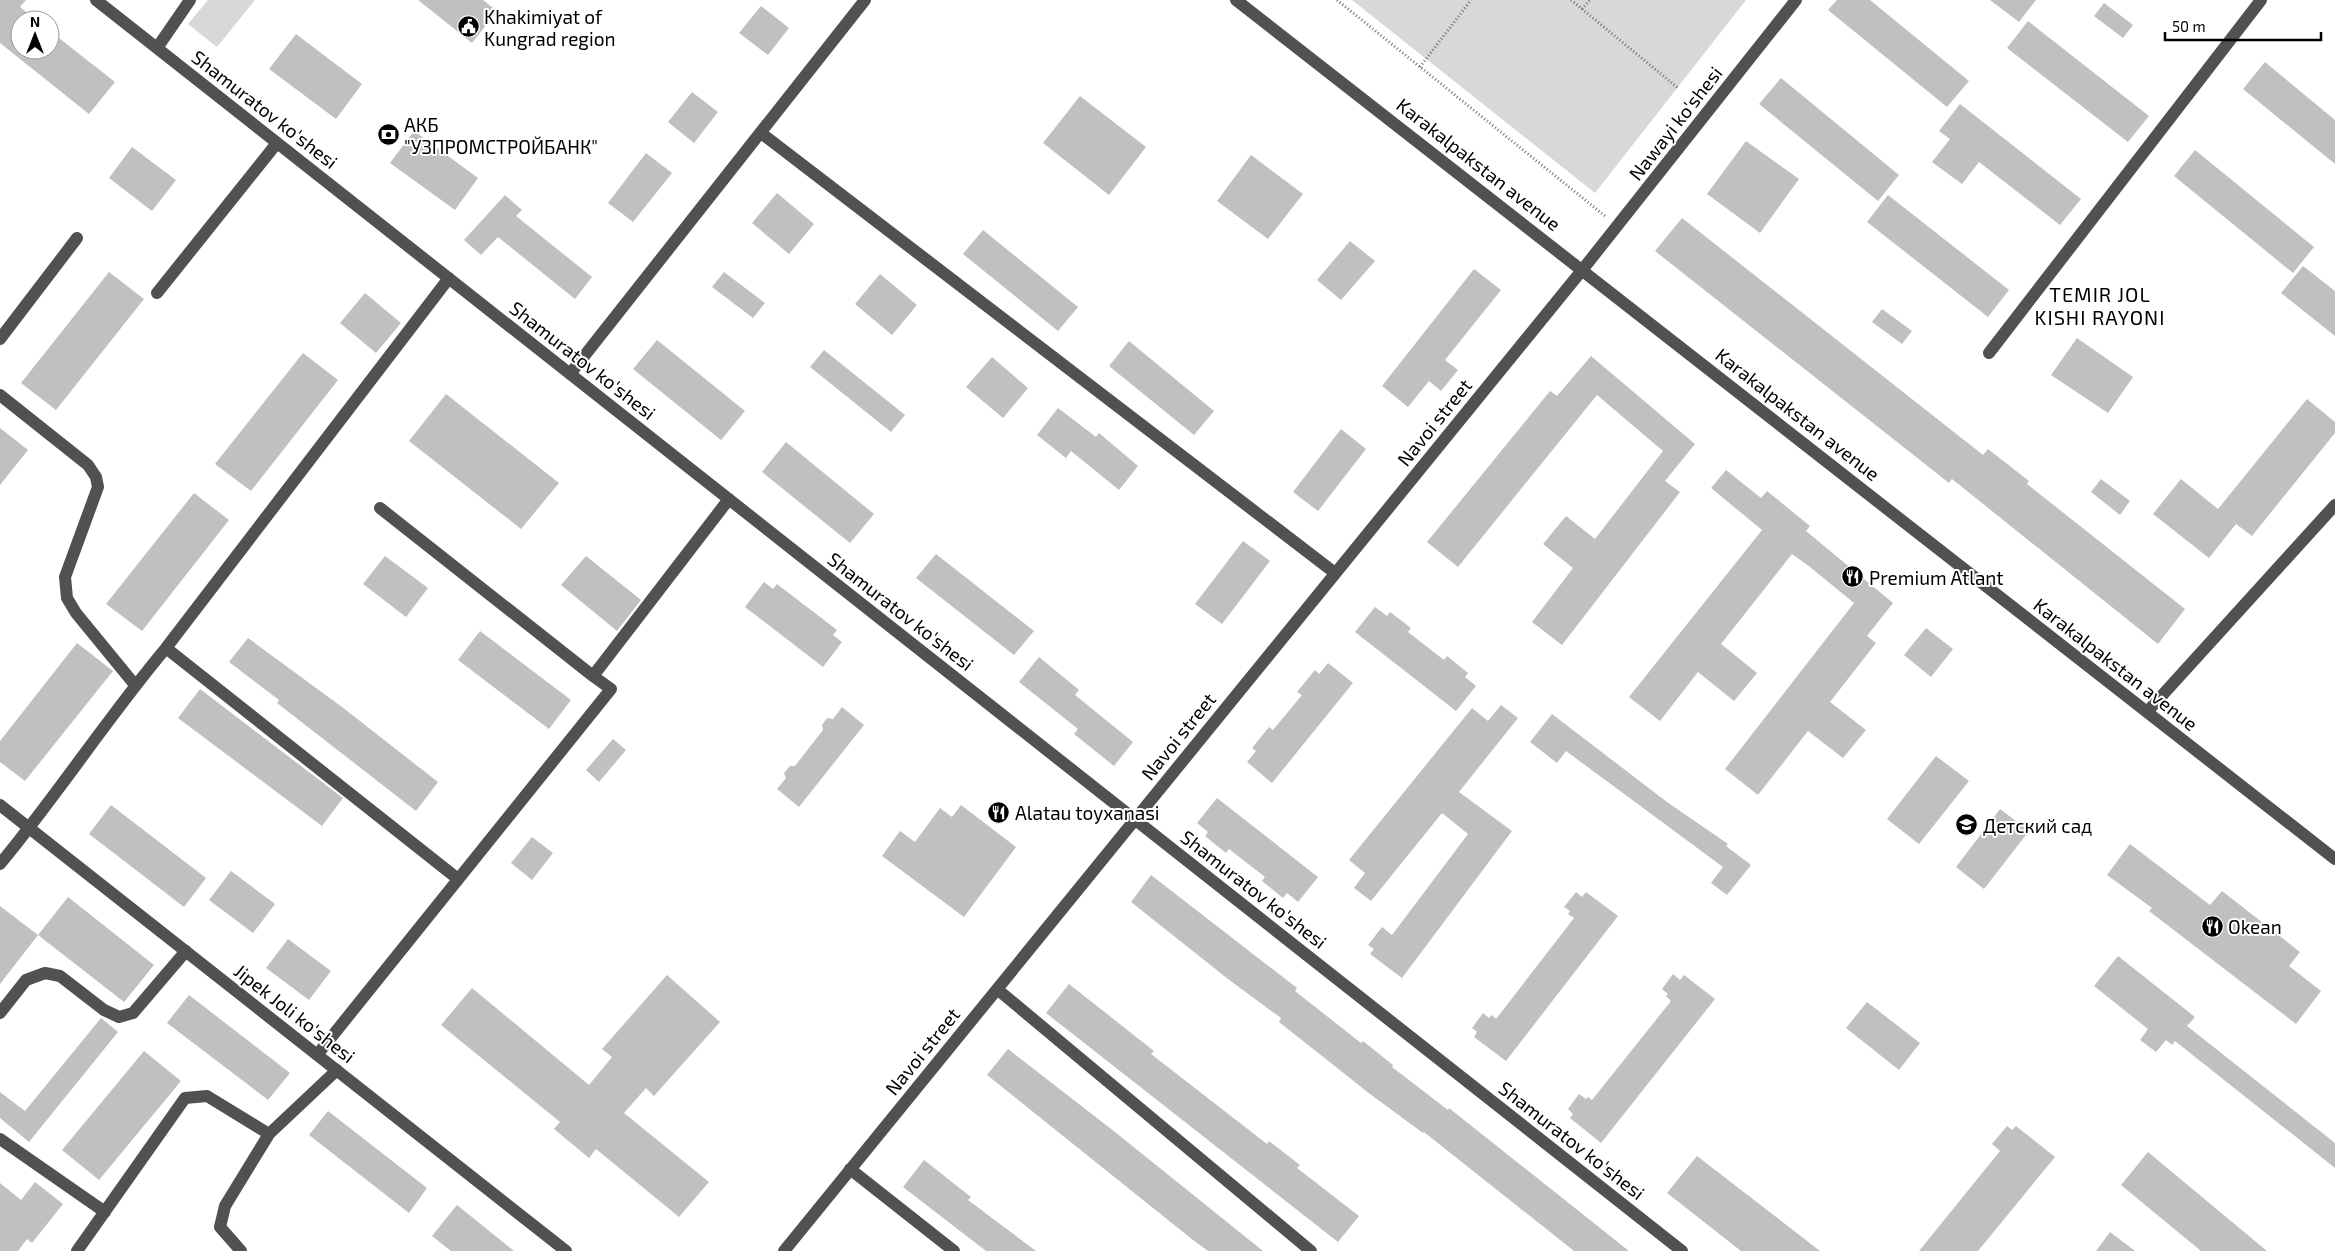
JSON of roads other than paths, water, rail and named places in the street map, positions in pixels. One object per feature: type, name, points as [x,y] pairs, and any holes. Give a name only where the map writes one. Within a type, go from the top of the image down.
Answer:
[{"type":"street","name":"Shamuratov ko'shesi","points":[[96,0],[1682,1251]]},
{"type":"street","points":[[157,48],[190,0]]},
{"type":"street","points":[[570,374],[865,0]]},
{"type":"street","name":"Karakalpakstan avenue","points":[[1236,0],[1583,269],[2335,859]]},
{"type":"street","name":"Nawayi ko'shesi","points":[[1583,269],[1796,0]]},
{"type":"street","points":[[1989,353],[2261,0]]},
{"type":"street","points":[[761,132],[1335,572]]},
{"type":"street","points":[[157,293],[277,143]]},
{"type":"street","points":[[0,339],[77,238]]},
{"type":"street","name":"Navoi street","points":[[784,1251],[1583,269]]},
{"type":"street","points":[[0,864],[30,828],[135,685],[166,648],[449,278]]},
{"type":"street","points":[[0,395],[88,465],[96,477],[98,488],[65,577],[67,598],[76,613],[135,685]]},
{"type":"street","points":[[593,676],[729,499]]},
{"type":"street","points":[[2147,712],[2335,505]]},
{"type":"street","points":[[317,1054],[611,688],[593,676],[380,508]]},
{"type":"street","points":[[166,648],[458,879]]},
{"type":"street","name":"Jipek Joli ko'shesi","points":[[0,805],[566,1251]]},
{"type":"street","points":[[0,1013],[26,980],[45,973],[60,976],[104,1010],[119,1017],[133,1012],[186,951]]},
{"type":"street","points":[[997,989],[1311,1251]]},
{"type":"street","points":[[234,1249],[220,1227],[225,1206],[269,1134],[337,1070]]},
{"type":"street","points":[[77,1251],[185,1098],[207,1096],[269,1134]]},
{"type":"street","points":[[0,1139],[105,1212]]},
{"type":"street","points":[[850,1169],[954,1251]]},
{"type":"place","name":"Khakimiyat of Kungrad region","points":[[468,27]]},
{"type":"place","name":"АКБ \"УЗПРОМСТРОЙБАНК\"","points":[[388,135]]},
{"type":"place","name":"Premium Atlant","points":[[1853,577]]},
{"type":"place","name":"Alatau toyxanasi","points":[[999,812]]},
{"type":"place","name":"Детский сад","points":[[1967,825]]},
{"type":"place","name":"Okean","points":[[2212,926]]},
{"type":"district","name":"TEMIR JOL KISHI RAYONI","points":[[2100,306]]}]
